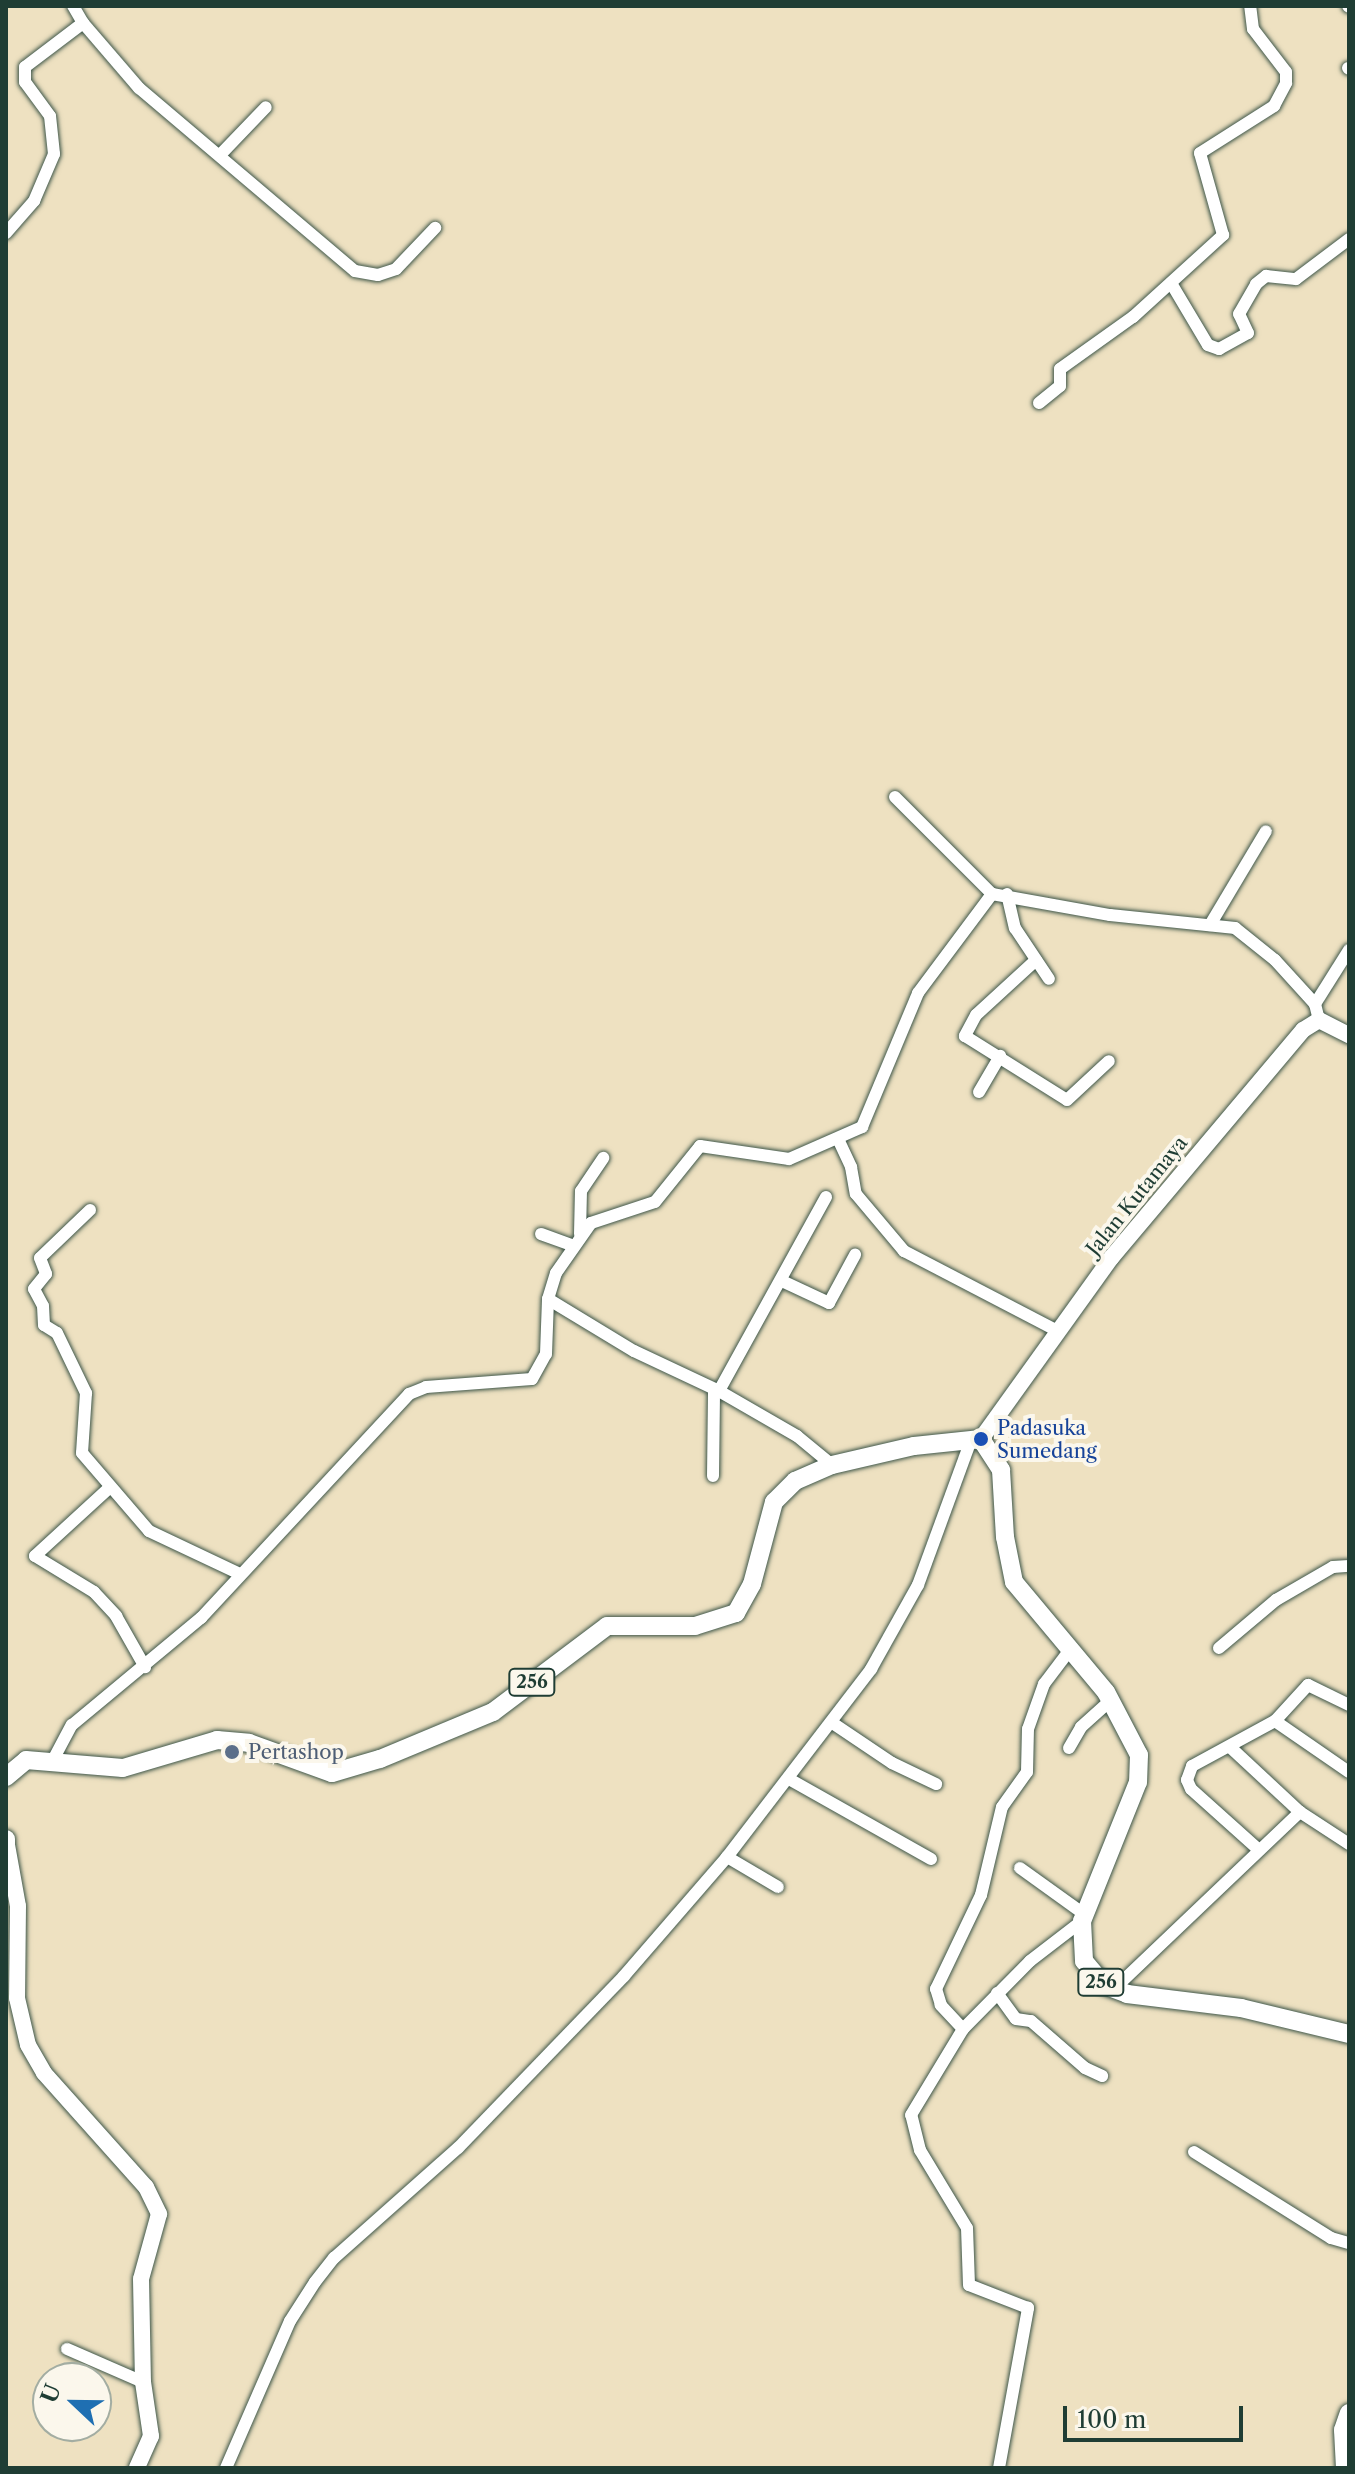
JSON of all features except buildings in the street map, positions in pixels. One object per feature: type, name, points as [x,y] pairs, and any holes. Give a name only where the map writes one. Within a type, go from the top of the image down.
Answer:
[{"type":"main road","points":[[1317,1012],[1349,1035]]},
{"type":"main road","name":"Jalan Kutamaya","points":[[976,1440],[1056,1330],[1317,1012]]},
{"type":"main road","name":"256","points":[[6,1777],[26,1760],[123,1768],[229,1740],[332,1773],[380,1759],[493,1712],[607,1626],[708,1625],[736,1613],[752,1584],[774,1502],[795,1481],[832,1465],[914,1446],[976,1440],[1001,1470],[1010,1572],[1111,1700],[1135,1746],[1139,1771],[1083,1917],[1084,1961],[1092,1975],[1114,1989],[1241,2008],[1349,2034]]},
{"type":"main road","points":[[6,1839],[18,1906],[17,1998],[28,2045],[44,2073],[146,2187],[159,2214],[141,2279],[143,2382],[151,2436],[137,2468]]},
{"type":"main road","points":[[6,1890],[18,1906]]},
{"type":"main road","points":[[1344,2464],[1346,2422]]},
{"type":"street","points":[[73,6],[83,23],[139,88],[355,271],[378,275],[396,269],[435,228]]},
{"type":"street","points":[[1039,403],[1060,386],[1060,369],[1171,283],[1224,232],[1200,153],[1284,95],[1286,72],[1253,29],[1250,6]]},
{"type":"street","points":[[6,233],[34,201],[54,154],[50,116],[25,82],[26,64],[83,23]]},
{"type":"street","points":[[220,155],[266,107]]},
{"type":"street","points":[[1171,283],[1208,345],[1219,349],[1248,333],[1239,314],[1256,284],[1266,276],[1296,279],[1349,239]]},
{"type":"street","points":[[895,797],[992,894],[1007,894],[1110,915],[1210,925],[1243,932],[1317,1012],[1349,950]]},
{"type":"street","points":[[1210,925],[1266,831]]},
{"type":"street","points":[[53,1760],[72,1725],[201,1618],[238,1573],[409,1394],[426,1387],[532,1379],[546,1354],[548,1299],[571,1245],[598,1218],[655,1202],[700,1146],[782,1160],[839,1141],[867,1120],[918,993],[992,894]]},
{"type":"street","points":[[1007,894],[1015,928],[1049,979]]},
{"type":"street","points":[[1036,960],[966,1029],[965,1036],[1067,1100],[1109,1061]]},
{"type":"street","points":[[979,1092],[1000,1056]]},
{"type":"street","points":[[839,1141],[851,1167],[856,1194],[904,1251],[1056,1330]]},
{"type":"street","points":[[580,1234],[581,1191],[603,1158]]},
{"type":"street","points":[[713,1476],[716,1390],[782,1281],[826,1197]]},
{"type":"street","points":[[90,1210],[40,1258],[46,1274],[34,1289],[43,1306],[44,1325],[57,1333],[84,1388],[80,1449],[104,1485],[163,1540],[238,1573]]},
{"type":"street","points":[[541,1234],[571,1245]]},
{"type":"street","points":[[782,1281],[829,1303],[855,1255]]},
{"type":"street","points":[[548,1299],[634,1351],[716,1390],[797,1436],[832,1465]]},
{"type":"street","points":[[226,2468],[290,2321],[334,2258],[498,2107],[624,1976],[727,1857],[871,1669],[918,1585],[976,1440]]},
{"type":"street","points":[[104,1485],[35,1556],[94,1592],[116,1616],[145,1667]]},
{"type":"street","points":[[1219,1648],[1276,1600],[1333,1567],[1349,1566]]},
{"type":"street","points":[[963,2029],[941,2005],[936,1989],[981,1895],[1002,1807],[1027,1772],[1028,1729],[1044,1684],[1072,1647]]},
{"type":"street","points":[[1259,1850],[1188,1786],[1197,1761],[1230,1747],[1275,1721],[1311,1684],[1349,1705]]},
{"type":"street","points":[[1069,1748],[1081,1727],[1111,1700]]},
{"type":"street","points":[[1275,1721],[1349,1772]]},
{"type":"street","points":[[831,1722],[892,1763],[936,1784]]},
{"type":"street","points":[[1230,1747],[1300,1812],[1349,1844]]},
{"type":"street","points":[[789,1779],[931,1859]]},
{"type":"street","points":[[1114,1989],[1300,1812]]},
{"type":"street","points":[[727,1857],[778,1887]]},
{"type":"street","points":[[999,2468],[1028,2308],[969,2285],[967,2228],[920,2150],[910,2125],[922,2091],[963,2029],[997,1993],[1083,1917],[1020,1868]]},
{"type":"street","points":[[997,1993],[1016,2019],[1031,2021],[1085,2068],[1102,2076]]},
{"type":"street","points":[[1194,2152],[1331,2238],[1349,2243]]},
{"type":"street","points":[[67,2349],[143,2382]]},
{"type":"place","name":"Padasuka Sumedang","points":[[981,1439]]},
{"type":"place","name":"Pertashop","points":[[232,1752]]}]
